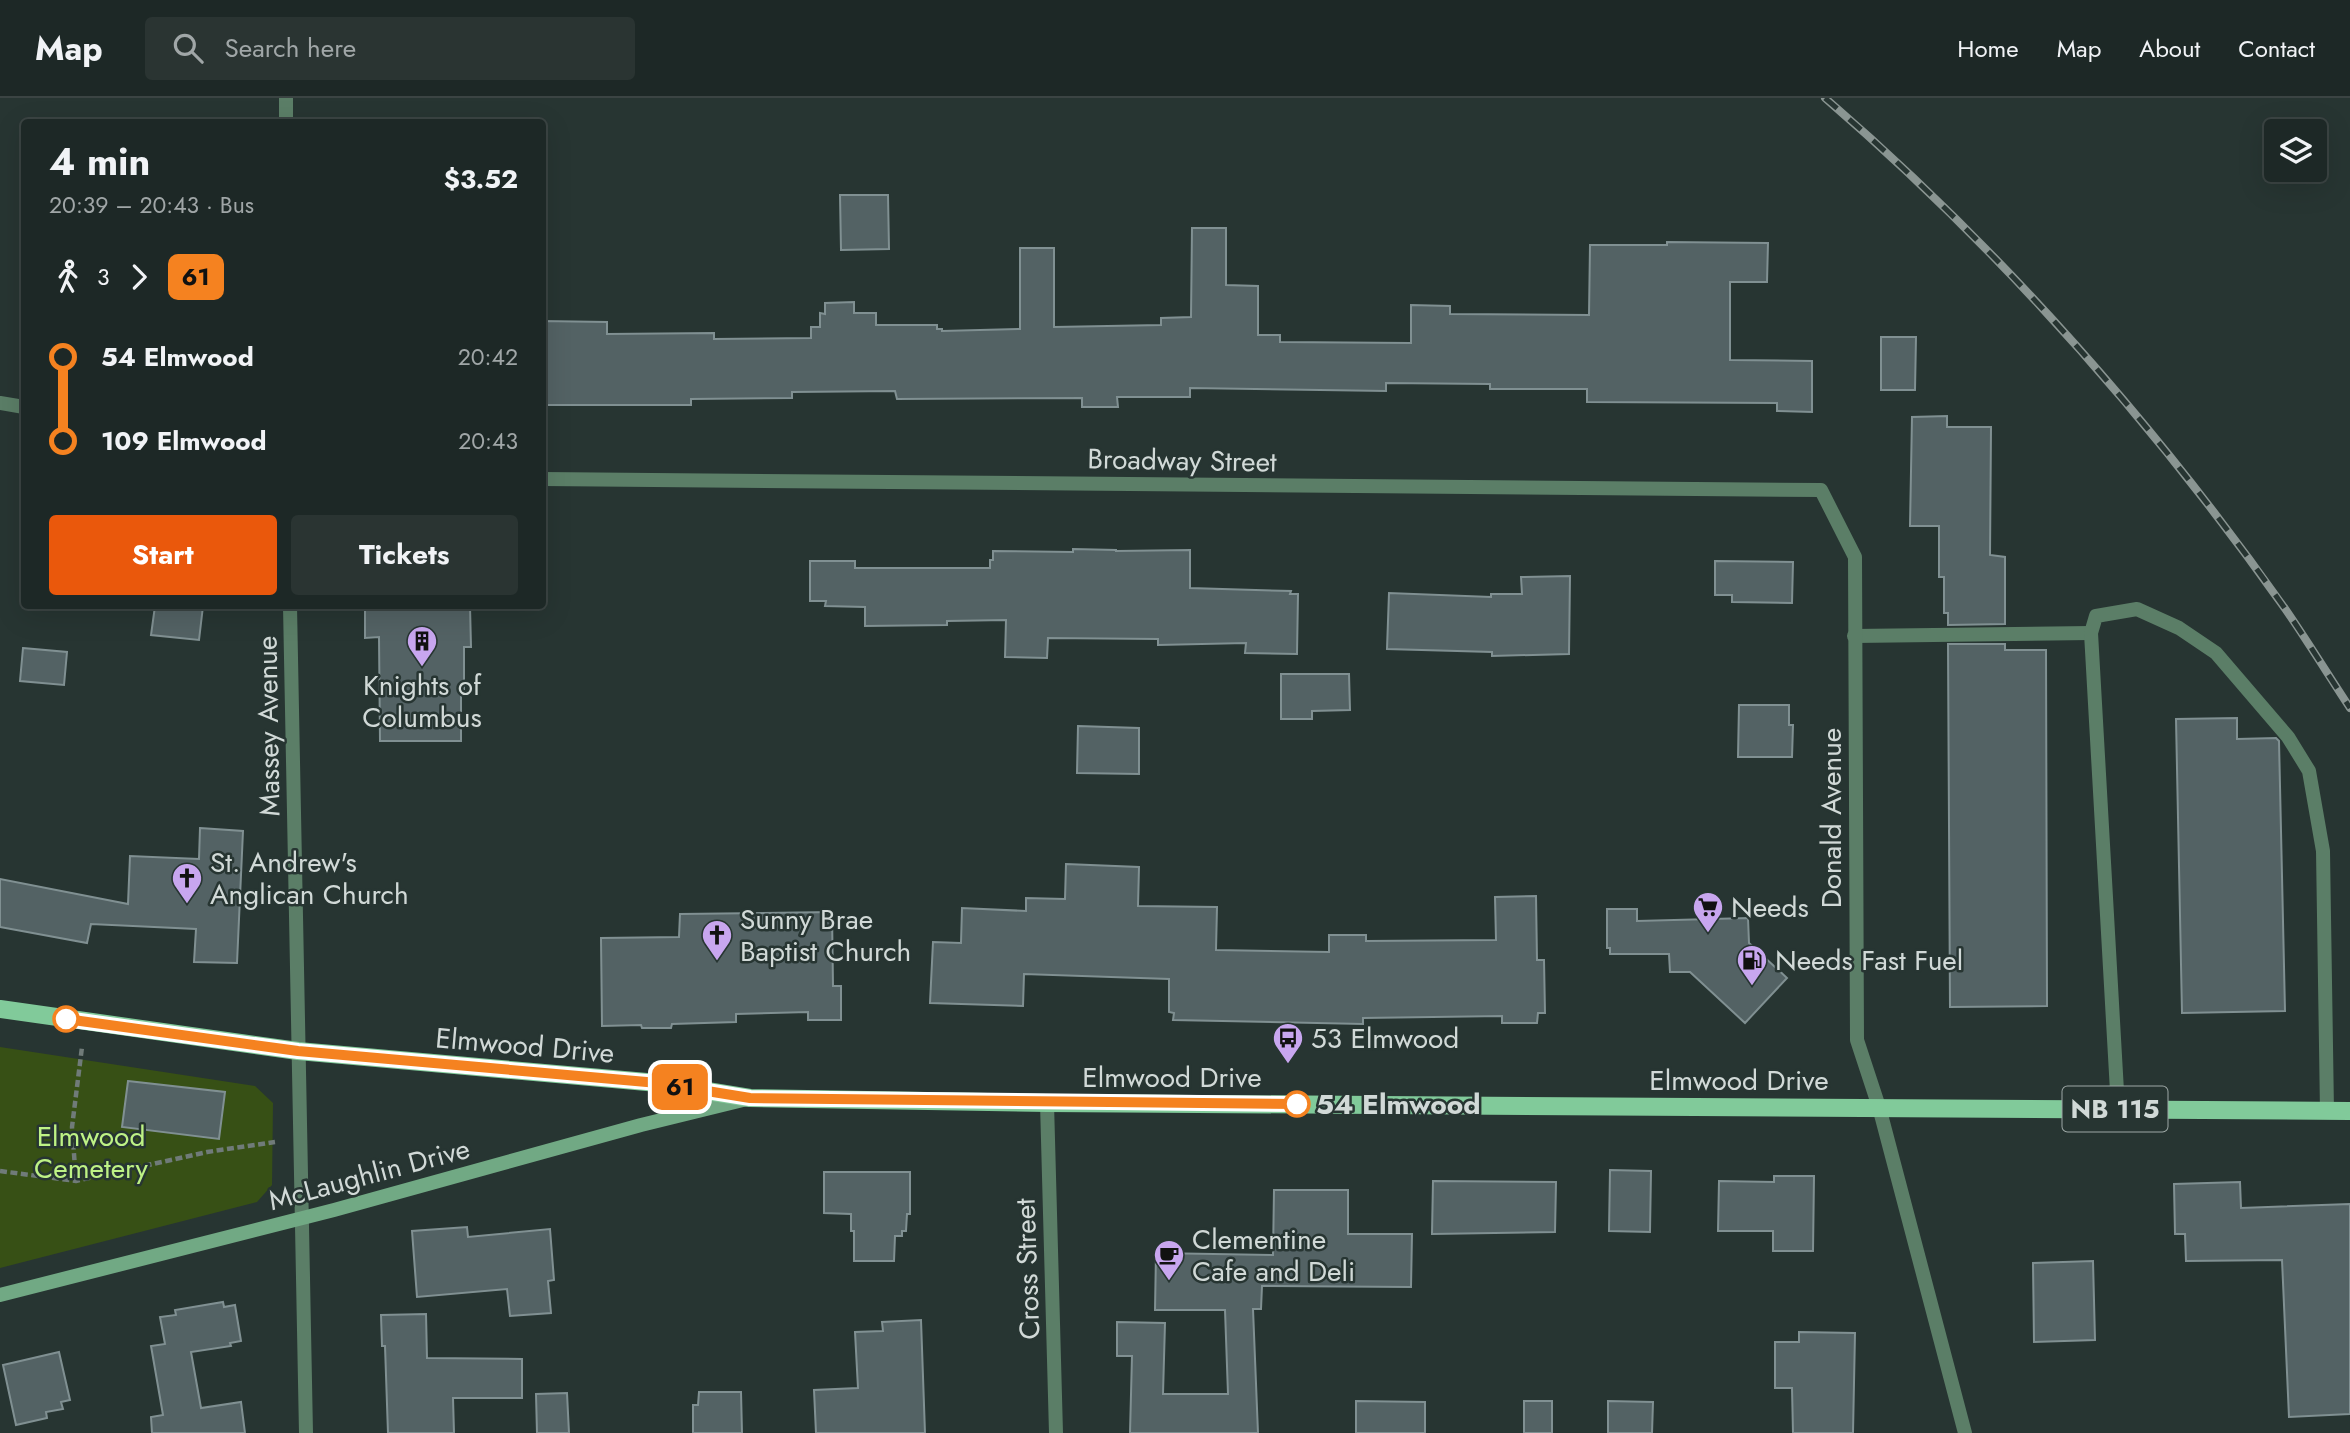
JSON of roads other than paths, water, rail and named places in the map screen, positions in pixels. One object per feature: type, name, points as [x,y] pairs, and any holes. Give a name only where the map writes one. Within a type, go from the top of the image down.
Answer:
[{"type":"main road","name":"Elmwood Drive","points":[[0,1009],[298,1051],[658,1083],[750,1098],[1047,1103],[2350,1111]]},
{"type":"main road","name":"McLaughlin Drive","points":[[0,1295],[302,1218],[641,1125],[750,1098]]},
{"type":"street","points":[[286,98],[286,119]]},
{"type":"street","points":[[0,403],[21,406]]},
{"type":"street","name":"Broadway Street","points":[[546,479],[1821,490]]},
{"type":"street","name":"Donald Avenue","points":[[1821,490],[1855,556],[1857,1040],[1879,1107],[1965,1433]]},
{"type":"street","name":"Massey Avenue","points":[[290,609],[306,1433]]},
{"type":"street","points":[[2118,1109],[2091,633],[2096,616],[2137,609],[2179,628],[2216,653],[2288,737],[2309,771],[2323,851],[2327,1111]]},
{"type":"street","points":[[1854,636],[2091,633]]},
{"type":"street","name":"Cross Street","points":[[1047,1103],[1056,1433]]},
{"type":"railway","points":[[1825,98],[1952,215],[2012,276],[2128,405],[2235,540],[2286,610],[2350,708]]},
{"type":"place","name":"Knights of Columbus","points":[[422,668]]},
{"type":"place","name":"St. Andrew's Anglican Church","points":[[187,905]]},
{"type":"place","name":"Needs","points":[[1708,934]]},
{"type":"place","name":"Sunny Brae Baptist Church","points":[[717,962]]},
{"type":"place","name":"Needs Fast Fuel","points":[[1752,987]]},
{"type":"place","name":"53 Elmwood","points":[[1288,1065]]},
{"type":"place","name":"54 Elmwood","points":[[1297,1104]]},
{"type":"place","name":"Clementine Cafe and Deli","points":[[1169,1282]]},
{"type":"park label","name":"Elmwood Cemetery","points":[[91,1152]]}]
